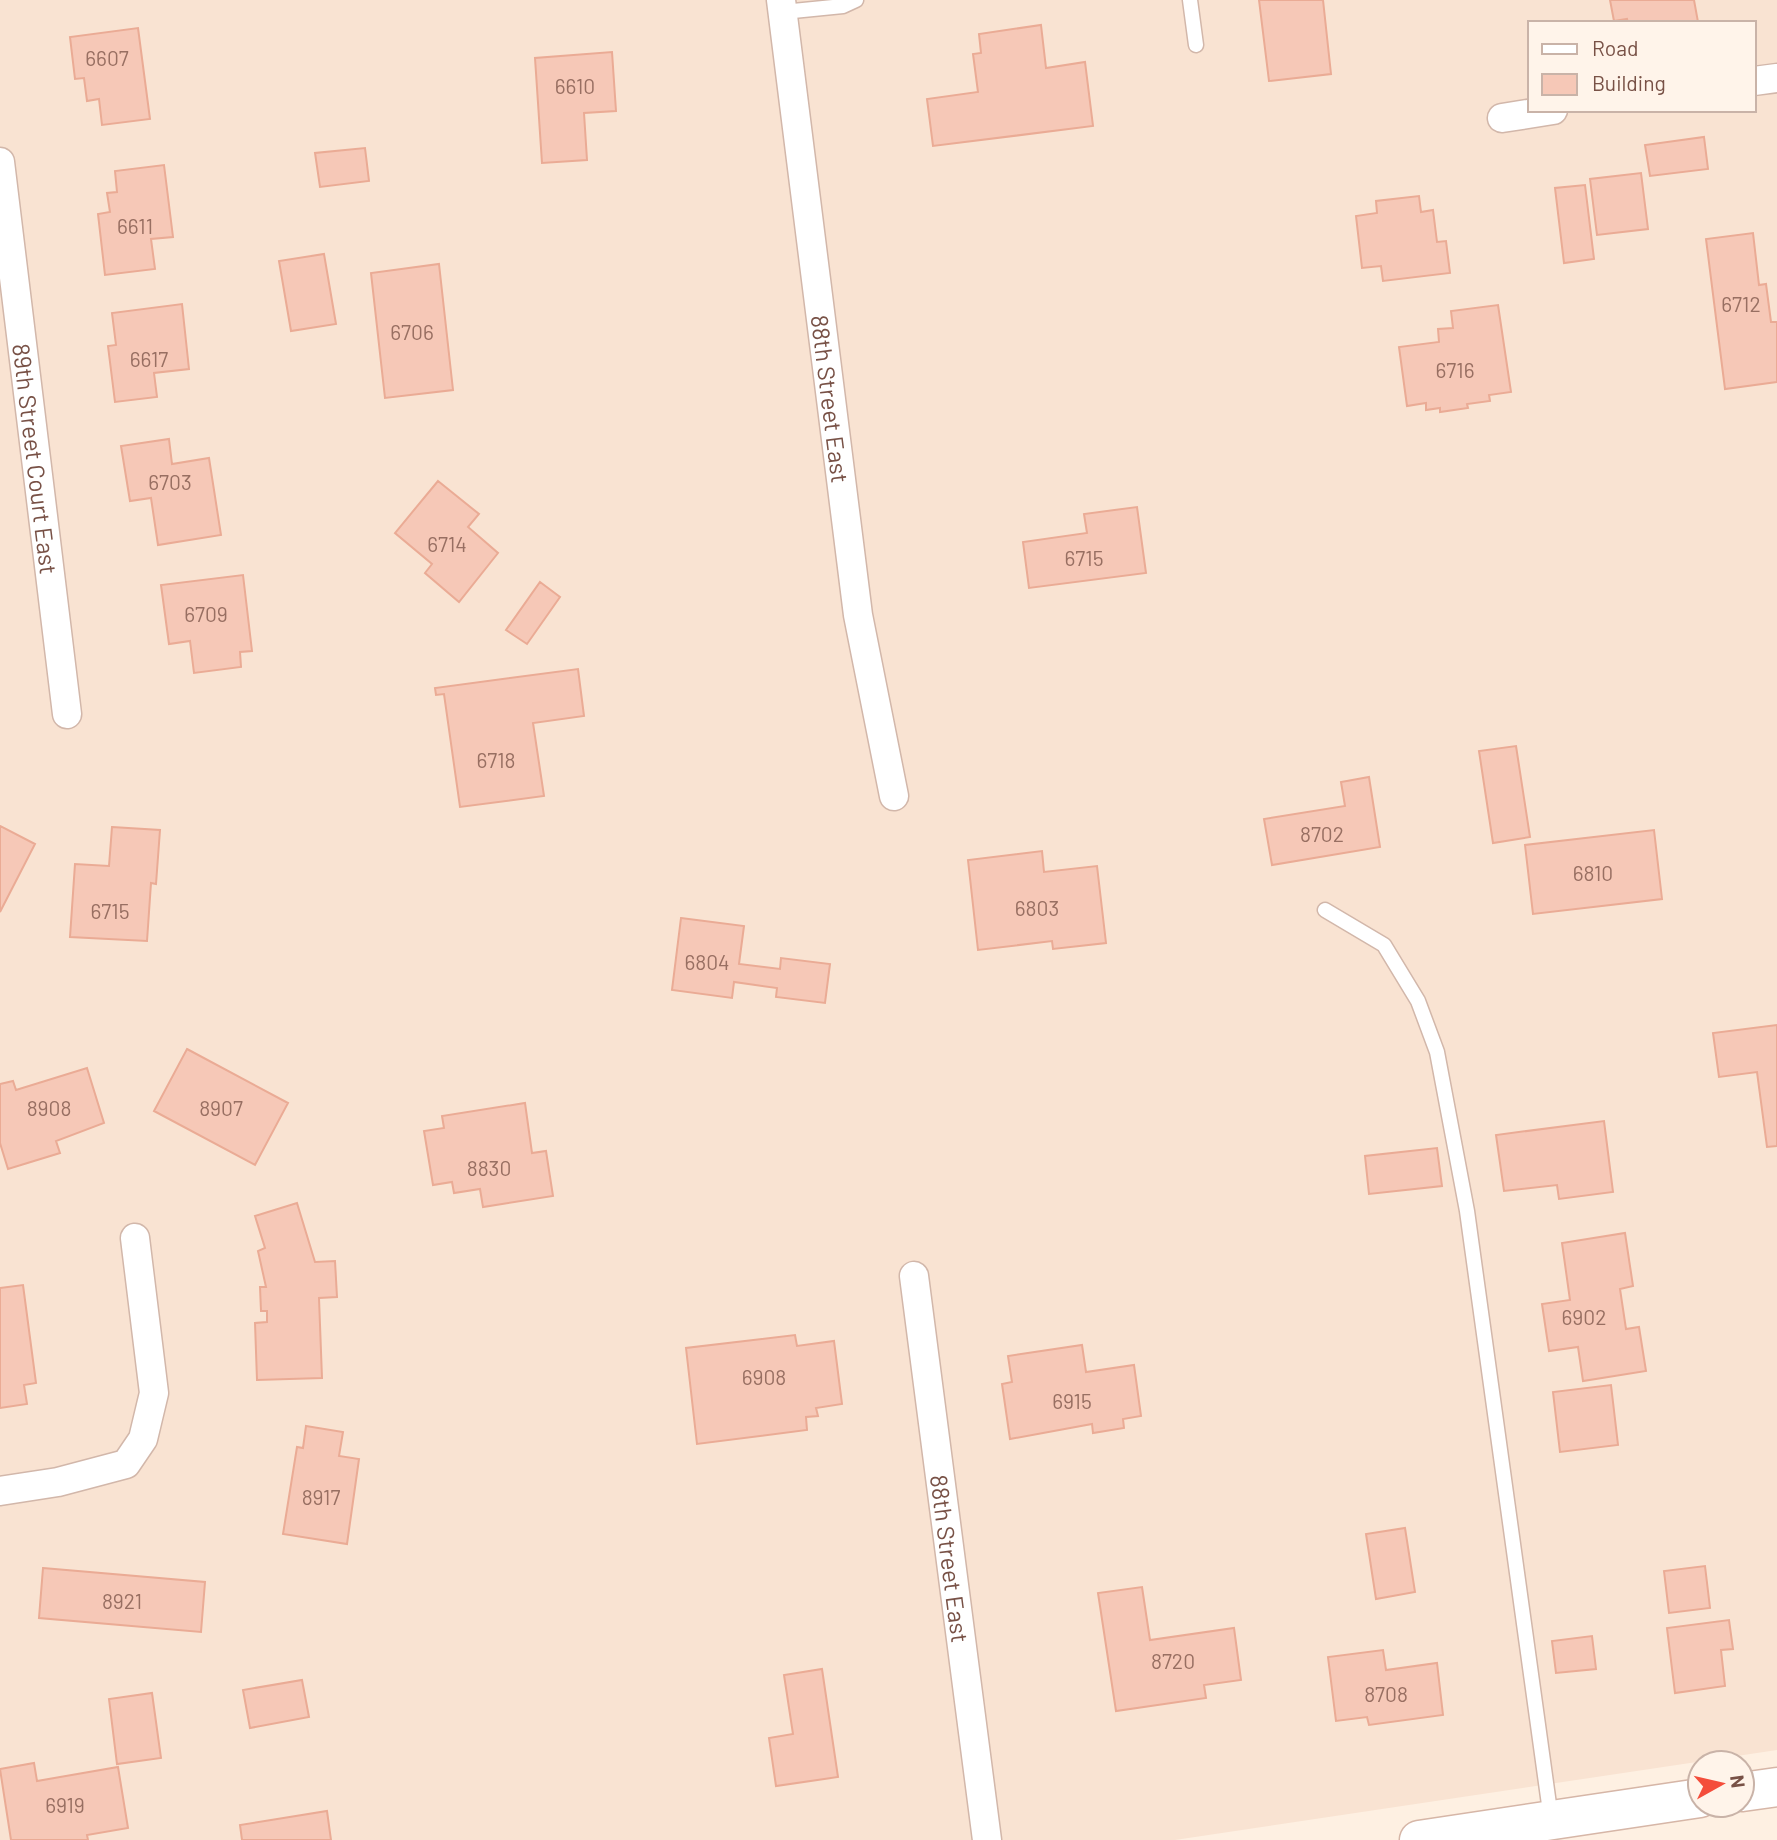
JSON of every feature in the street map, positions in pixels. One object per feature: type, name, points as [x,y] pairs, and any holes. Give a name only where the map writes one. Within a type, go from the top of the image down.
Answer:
[{"type":"street","name":"88th Street East","points":[[782,6],[858,615],[894,796]]},
{"type":"street","points":[[1756,81],[1777,78]]},
{"type":"street","points":[[1502,118],[1540,112]]},
{"type":"street","name":"89th Street Court East","points":[[0,162],[68,714]]},
{"type":"street","points":[[0,1491],[58,1482],[125,1464],[143,1440],[154,1393],[135,1238]]},
{"type":"street","name":"88th Street East","points":[[914,1276],[986,1840]]},
{"type":"street","points":[[1756,1790],[1777,1787]]},
{"type":"street","points":[[1419,1840],[1686,1800]]},
{"type":"lane","points":[[782,6],[843,6],[856,0]]},
{"type":"lane","points":[[1190,0],[1196,45]]},
{"type":"lane","points":[[1325,910],[1384,945],[1418,1001],[1437,1052],[1467,1211],[1551,1821]]},
{"type":"shaded area","points":[[0,0],[1777,0],[1777,1750],[1756,1753],[1756,1749],[1686,1749],[1686,1764],[1175,1840],[0,1840]]},
{"type":"building","points":[[1259,0],[1323,0],[1331,74],[1269,81]]},
{"type":"building","points":[[1610,0],[1694,0],[1698,21],[1627,19],[1614,21]]},
{"type":"building","points":[[1041,25],[1046,68],[1085,62],[1093,126],[933,146],[927,99],[978,92],[973,54],[981,53],[979,34]]},
{"type":"building","points":[[138,28],[150,119],[102,125],[99,99],[87,101],[84,78],[75,79],[70,37]]},
{"type":"building","points":[[612,52],[616,111],[584,113],[587,160],[542,163],[535,58]]},
{"type":"building","points":[[1704,137],[1708,169],[1650,176],[1645,145]]},
{"type":"building","points":[[365,148],[369,181],[320,187],[315,153]]},
{"type":"building","points":[[164,165],[173,237],[151,239],[155,269],[105,275],[98,214],[110,212],[107,193],[117,192],[115,171]]},
{"type":"building","points":[[1641,173],[1648,229],[1597,235],[1590,179]]},
{"type":"building","points":[[1585,185],[1594,259],[1564,263],[1555,188]]},
{"type":"building","points":[[1419,196],[1421,212],[1433,210],[1437,242],[1446,241],[1450,273],[1383,281],[1381,266],[1362,268],[1356,216],[1377,213],[1376,201]]},
{"type":"building","points":[[1753,233],[1759,285],[1766,284],[1771,322],[1777,322],[1777,382],[1725,389],[1706,239]]},
{"type":"building","points":[[324,254],[336,324],[291,331],[279,261]]},
{"type":"building","points":[[439,264],[453,390],[385,398],[371,273]]},
{"type":"building","points":[[182,304],[189,369],[154,373],[157,397],[115,402],[108,346],[116,345],[112,313]]},
{"type":"building","points":[[1498,305],[1511,392],[1489,395],[1490,401],[1467,404],[1468,408],[1440,412],[1440,408],[1426,410],[1426,403],[1407,406],[1399,347],[1439,342],[1438,329],[1453,328],[1451,311]]},
{"type":"building","points":[[169,439],[172,464],[209,458],[221,535],[158,545],[151,498],[130,501],[121,446]]},
{"type":"building","points":[[438,481],[479,514],[468,527],[498,553],[459,602],[425,573],[432,564],[395,533]]},
{"type":"building","points":[[1137,507],[1146,573],[1029,588],[1023,542],[1087,533],[1084,514]]},
{"type":"building","points":[[243,575],[252,651],[240,652],[241,667],[194,673],[190,641],[169,644],[161,585]]},
{"type":"building","points":[[540,582],[560,597],[527,644],[506,630]]},
{"type":"building","points":[[578,669],[584,716],[533,723],[544,796],[460,807],[444,694],[436,695],[435,688]]},
{"type":"building","points":[[1516,746],[1530,837],[1493,843],[1479,751]]},
{"type":"building","points":[[1369,777],[1380,847],[1272,865],[1264,819],[1345,806],[1341,782]]},
{"type":"building","points":[[0,826],[35,844],[0,912]]},
{"type":"building","points":[[112,827],[160,830],[156,884],[151,883],[147,941],[70,937],[75,864],[109,866]]},
{"type":"building","points":[[1654,830],[1662,899],[1533,914],[1525,845]]},
{"type":"building","points":[[1042,851],[1044,872],[1097,866],[1106,943],[1053,949],[1052,941],[978,950],[968,860]]},
{"type":"building","points":[[681,918],[744,926],[739,964],[780,969],[781,958],[830,964],[825,1003],[776,997],[777,988],[734,982],[732,998],[672,990]]},
{"type":"building","points":[[1777,1025],[1777,1146],[1767,1147],[1757,1072],[1719,1077],[1713,1033]]},
{"type":"building","points":[[187,1049],[288,1103],[255,1165],[154,1111]]},
{"type":"building","points":[[87,1068],[104,1123],[56,1141],[60,1153],[8,1169],[0,1143],[0,1084],[13,1081],[16,1090]]},
{"type":"building","points":[[525,1103],[532,1153],[546,1151],[553,1196],[483,1207],[480,1189],[454,1193],[452,1182],[433,1185],[424,1131],[444,1128],[442,1116]]},
{"type":"building","points":[[1604,1121],[1613,1192],[1559,1199],[1557,1185],[1504,1191],[1496,1135]]},
{"type":"building","points":[[1437,1148],[1442,1186],[1369,1194],[1365,1156]]},
{"type":"building","points":[[297,1203],[315,1262],[335,1261],[337,1297],[319,1298],[322,1378],[257,1380],[255,1323],[267,1322],[267,1311],[261,1311],[260,1287],[266,1287],[258,1251],[265,1248],[255,1216]]},
{"type":"building","points":[[1625,1233],[1633,1286],[1620,1289],[1626,1329],[1639,1327],[1646,1371],[1583,1381],[1578,1347],[1549,1351],[1542,1304],[1570,1300],[1562,1243]]},
{"type":"building","points":[[23,1285],[36,1383],[24,1385],[27,1404],[0,1408],[0,1288]]},
{"type":"building","points":[[795,1335],[797,1346],[834,1341],[842,1404],[816,1408],[818,1416],[806,1417],[807,1430],[697,1444],[686,1348]]},
{"type":"building","points":[[1082,1345],[1086,1372],[1134,1365],[1141,1416],[1123,1419],[1124,1428],[1093,1433],[1092,1424],[1010,1439],[1002,1384],[1012,1382],[1008,1356]]},
{"type":"building","points":[[1611,1385],[1618,1445],[1560,1452],[1553,1392]]},
{"type":"building","points":[[306,1426],[343,1432],[339,1456],[359,1459],[347,1544],[283,1534],[297,1447],[303,1448]]},
{"type":"building","points":[[1405,1528],[1415,1592],[1376,1599],[1366,1534]]},
{"type":"building","points":[[1705,1566],[1710,1608],[1669,1613],[1664,1571]]},
{"type":"building","points":[[43,1568],[205,1582],[201,1632],[39,1618]]},
{"type":"building","points":[[1142,1587],[1150,1640],[1234,1628],[1241,1680],[1204,1685],[1206,1698],[1116,1711],[1098,1593]]},
{"type":"building","points":[[1729,1620],[1733,1649],[1721,1650],[1725,1686],[1675,1693],[1667,1628]]},
{"type":"building","points":[[1592,1636],[1596,1669],[1556,1673],[1552,1641]]},
{"type":"building","points":[[1383,1650],[1386,1670],[1437,1663],[1443,1715],[1369,1725],[1367,1717],[1336,1721],[1328,1657]]},
{"type":"building","points":[[822,1669],[838,1777],[776,1786],[769,1738],[793,1734],[784,1675]]},
{"type":"building","points":[[302,1680],[309,1717],[250,1728],[243,1690]]},
{"type":"building","points":[[152,1693],[161,1758],[117,1764],[109,1699]]},
{"type":"building","points":[[34,1763],[37,1781],[118,1767],[128,1828],[87,1835],[88,1840],[11,1840],[0,1769]]},
{"type":"building","points":[[327,1811],[331,1840],[242,1840],[240,1825]]}]
